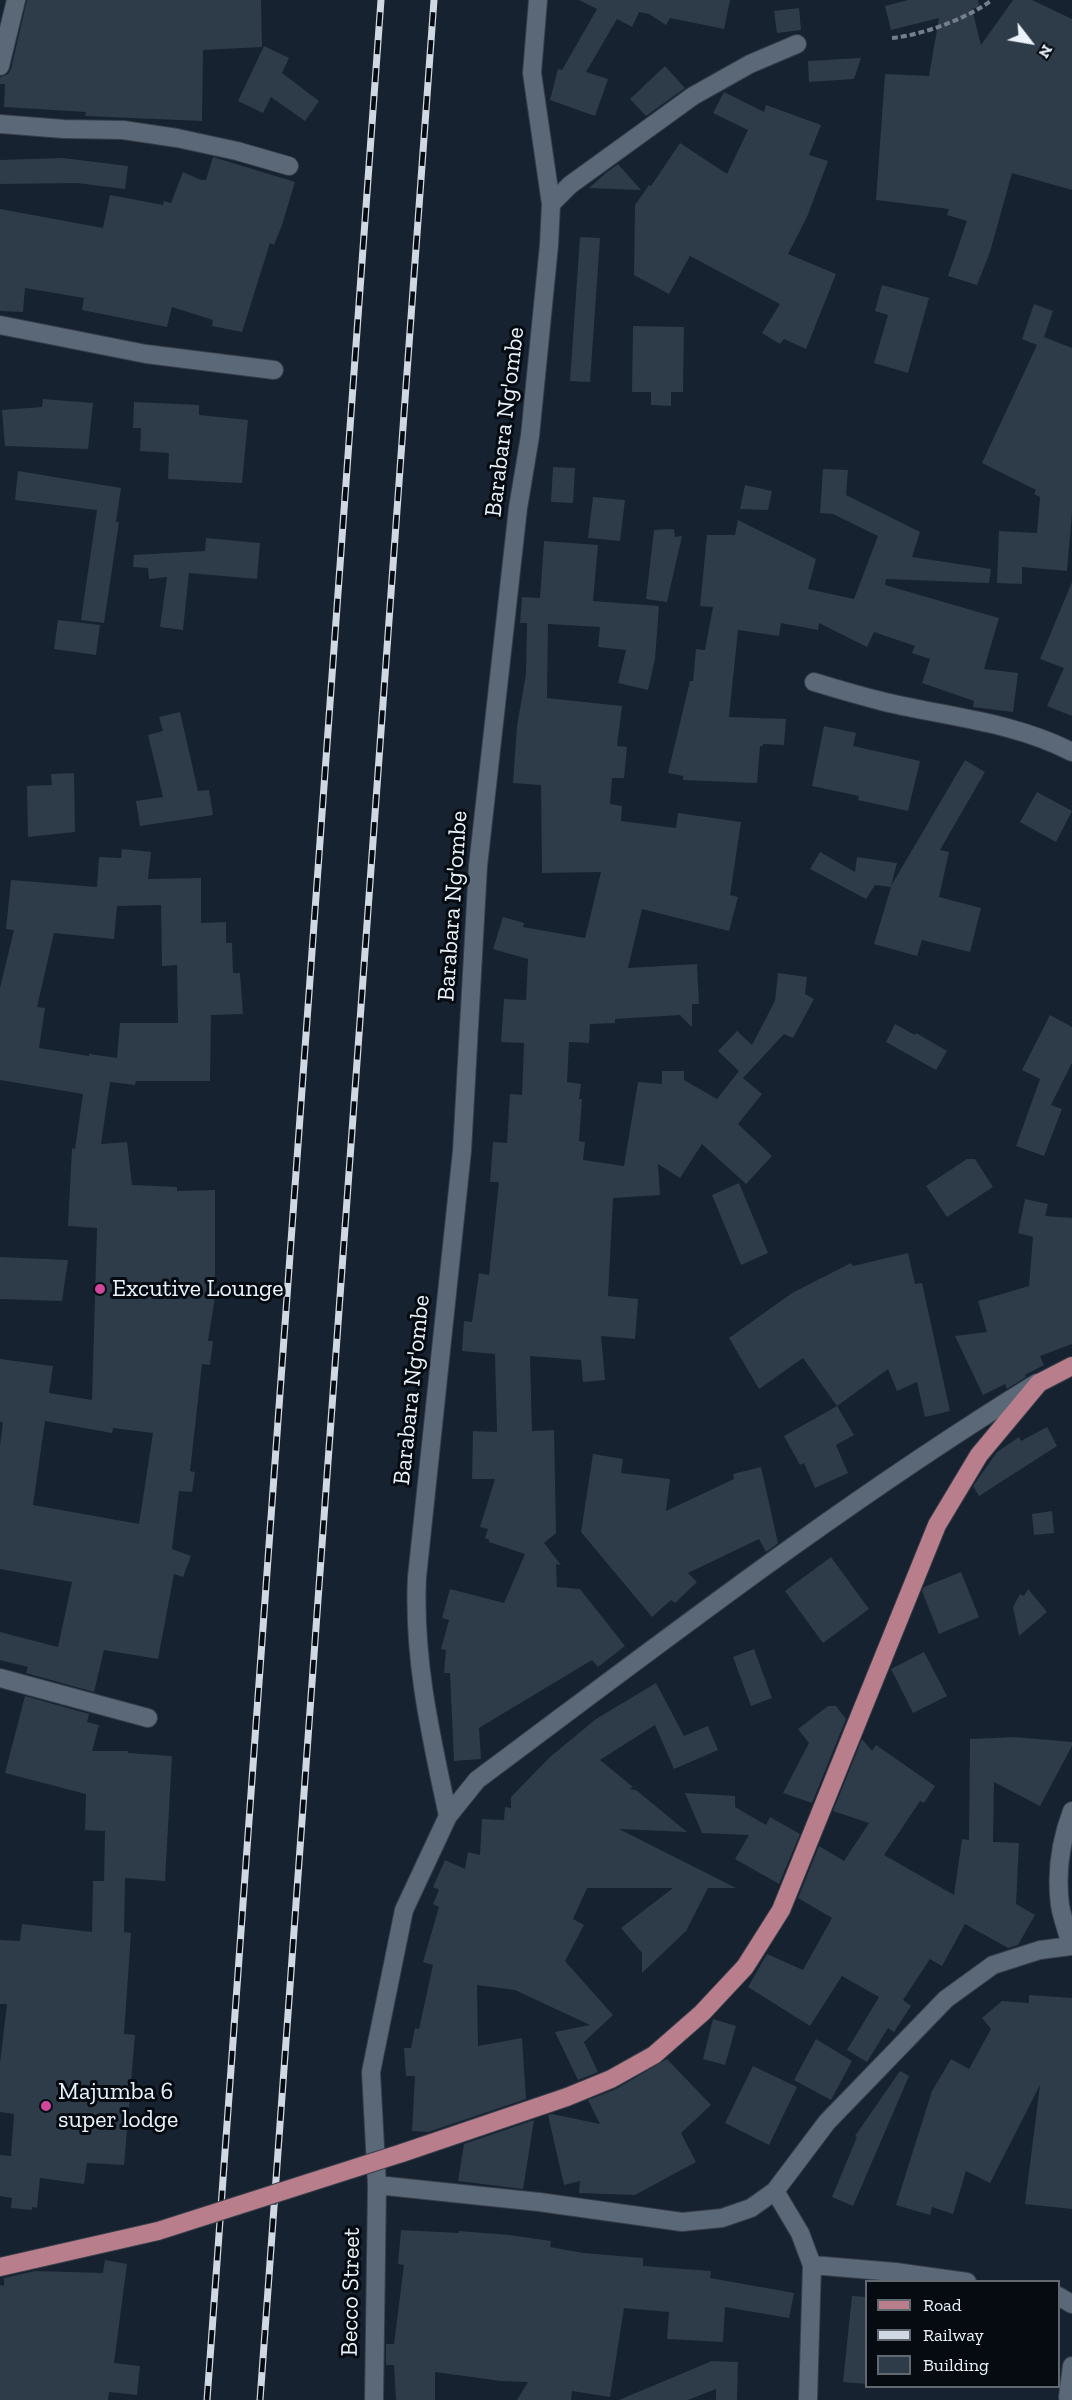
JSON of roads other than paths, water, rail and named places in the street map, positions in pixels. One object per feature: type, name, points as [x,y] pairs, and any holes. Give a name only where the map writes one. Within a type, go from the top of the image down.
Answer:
[{"type":"main road","points":[[0,2267],[158,2231],[402,2153],[567,2097],[654,2055],[702,2013],[745,1967],[781,1910],[937,1525],[979,1455],[1039,1383],[1072,1366]]},
{"type":"street","points":[[0,66],[16,0]]},
{"type":"street","name":"Barabara Ng'ombe","points":[[448,1816],[424,1707],[415,1608],[462,1151],[478,866],[518,508],[530,436],[549,245],[551,204],[532,73],[538,0]]},
{"type":"street","points":[[551,204],[570,185],[693,96],[750,64],[797,44]]},
{"type":"street","points":[[0,124],[64,129],[123,130],[166,136],[237,151],[289,166]]},
{"type":"street","points":[[0,325],[146,354],[274,370]]},
{"type":"street","points":[[813,682],[885,702],[1019,731],[1047,739],[1072,752]]},
{"type":"street","name":"Becco Street","points":[[374,2400],[377,2185],[371,2072],[404,1910],[448,1816],[477,1780],[750,1576],[951,1436],[1039,1383]]},
{"type":"street","points":[[0,1678],[148,1718]]},
{"type":"street","points":[[377,2185],[539,2202],[682,2222],[722,2218],[751,2208],[775,2191],[826,2122],[946,1999],[993,1965],[1040,1950],[1072,1946],[1060,1905],[1059,1863],[1064,1832],[1072,1811]]},
{"type":"street","points":[[775,2191],[800,2233],[812,2265],[808,2400]]},
{"type":"street","points":[[812,2265],[895,2272],[953,2280]]},
{"type":"street","points":[[1068,2397],[1072,2367]]},
{"type":"railway","points":[[207,2400],[381,0]]},
{"type":"railway","points":[[260,2400],[434,0]]},
{"type":"place","name":"Excutive Lounge","points":[[100,1289]]},
{"type":"place","name":"Majumba 6 super lodge","points":[[46,2106]]}]
